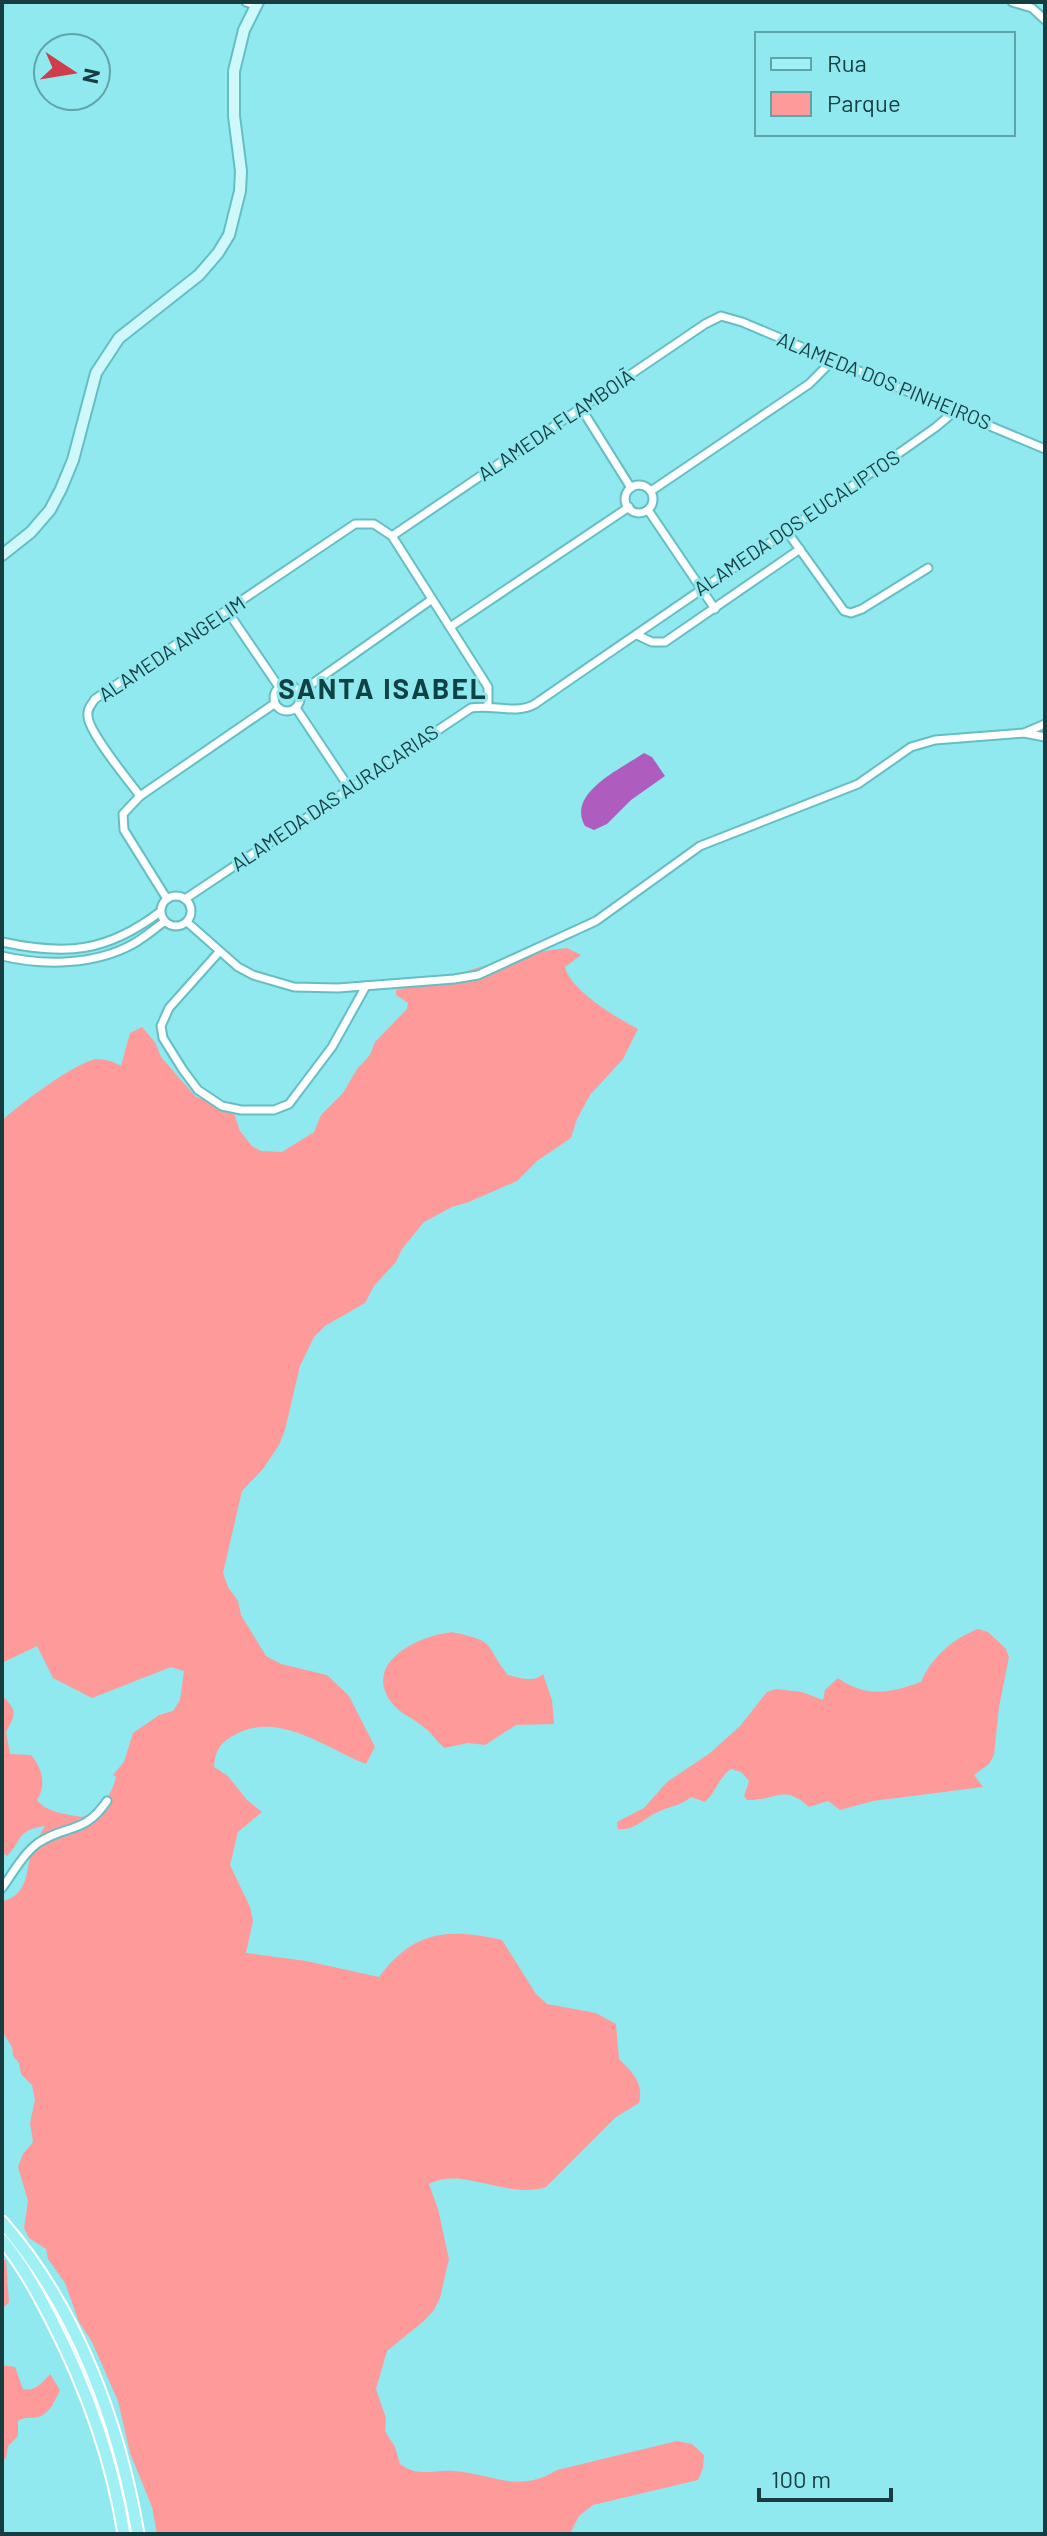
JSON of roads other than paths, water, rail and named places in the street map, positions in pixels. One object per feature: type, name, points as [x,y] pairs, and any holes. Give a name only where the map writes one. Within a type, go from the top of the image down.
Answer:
[{"type":"main road","points":[[2,555],[31,532],[50,510],[73,460],[96,373],[119,338],[199,275],[229,235],[235,217],[241,171],[234,116],[234,71],[253,3]]},
{"type":"main road","points":[[2,2222],[26,2250],[46,2283],[90,2370],[119,2446],[138,2534]]},
{"type":"main road","points":[[2,2240],[44,2306],[87,2394],[109,2459],[124,2534]]},
{"type":"street","points":[[1012,2],[1032,8],[1045,20]]},
{"type":"street","name":"ALAMEDA DOS PINHEIROS","points":[[721,316],[742,322],[1045,449]]},
{"type":"street","name":"ALAMEDA FLAMBOIÃ","points":[[392,536],[721,316]]},
{"type":"street","points":[[651,491],[809,384],[832,361]]},
{"type":"street","points":[[581,408],[631,488]]},
{"type":"street","name":"ALAMEDA DOS EUCALIPTOS","points":[[488,706],[530,707],[701,588],[788,533],[956,410]]},
{"type":"street","points":[[640,485],[651,491],[653,500],[648,510],[637,512],[629,507],[626,495],[631,488],[640,485]]},
{"type":"street","points":[[450,627],[629,507]]},
{"type":"street","points":[[648,510],[715,609]]},
{"type":"street","name":"ALAMEDA ANGELIM","points":[[140,796],[91,728],[88,719],[90,706],[95,699],[228,612],[343,531],[365,522],[392,536]]},
{"type":"street","points":[[788,533],[844,611],[851,613],[928,568]]},
{"type":"street","points":[[392,536],[488,687],[488,706]]},
{"type":"street","name":"ALAMEDA DOS EUCALIPTOS","points":[[637,635],[652,642],[665,642],[800,549]]},
{"type":"street","points":[[299,693],[431,600]]},
{"type":"street","points":[[228,612],[279,687]]},
{"type":"street","points":[[288,685],[299,693],[300,701],[296,708],[284,712],[274,704],[274,695],[279,687],[288,685]]},
{"type":"street","points":[[167,899],[122,824],[123,814],[140,796],[274,704]]},
{"type":"street","name":"ALAMEDA DAS AURACARIAS","points":[[185,899],[471,708],[488,706]]},
{"type":"street","points":[[296,708],[350,789]]},
{"type":"street","points":[[187,922],[219,952],[253,975],[294,987],[314,990],[478,975],[596,921],[700,846],[858,784],[911,747],[935,740],[1024,733],[1044,737],[1044,723],[1024,733]]},
{"type":"street","points":[[2,942],[46,949],[79,949],[122,938],[160,912],[167,899],[176,896],[185,899],[191,907],[187,922]]},
{"type":"street","points":[[160,912],[164,922],[173,926],[187,922]]},
{"type":"street","points":[[2,956],[47,962],[81,960],[109,954],[133,944],[164,922]]},
{"type":"street","points":[[219,952],[169,1008],[161,1026],[163,1038],[198,1090],[222,1106],[241,1110],[274,1110],[289,1104],[332,1047],[366,986]]},
{"type":"street","points":[[2,1888],[30,1850],[50,1836],[83,1826],[95,1818],[107,1801]]},
{"type":"district","name":"SANTA ISABEL","points":[[383,689]]}]
